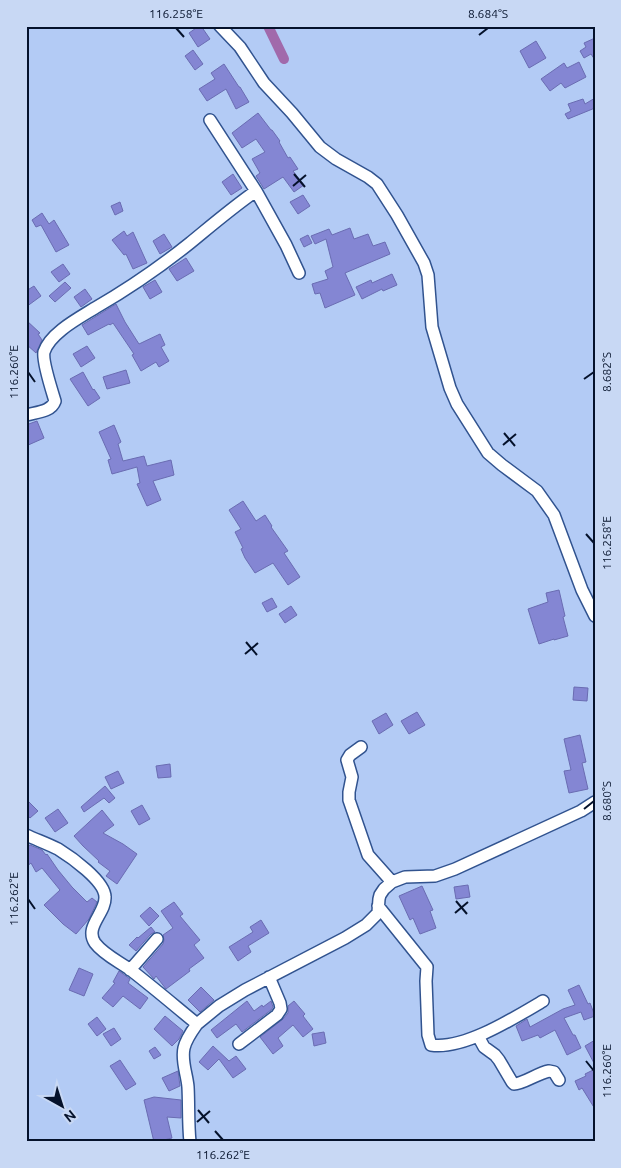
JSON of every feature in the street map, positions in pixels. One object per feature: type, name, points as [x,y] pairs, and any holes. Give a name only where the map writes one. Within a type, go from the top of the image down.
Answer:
[{"type":"street","points":[[220,26],[240,47],[264,83],[320,147],[336,159],[374,180],[381,189],[427,270],[432,326],[450,388],[457,404],[488,453],[537,491],[549,506],[558,524],[582,590],[595,616]]},
{"type":"street","points":[[210,120],[256,191],[299,273]]},
{"type":"street","points":[[26,415],[49,409],[53,406],[55,401],[44,356],[46,348],[60,331],[123,292],[189,244],[228,211],[256,191]]},
{"type":"street","points":[[361,747],[350,755],[347,760],[352,777],[349,792],[350,800],[368,854],[392,882]]},
{"type":"street","points":[[190,1142],[188,1084],[183,1052],[187,1040],[197,1024],[225,1002],[366,925],[378,912],[380,895],[392,882],[404,877],[435,876],[455,869],[581,811],[595,802]]},
{"type":"street","points":[[26,835],[58,850],[100,883],[103,887],[105,899],[93,926],[92,936],[96,944],[197,1024]]},
{"type":"street","points":[[378,906],[427,967],[426,989],[430,1045],[452,1045],[478,1036],[543,1001]]},
{"type":"street","points":[[130,970],[157,939]]},
{"type":"street","points":[[239,1044],[277,1015],[281,1009],[269,977]]},
{"type":"street","points":[[478,1036],[484,1047],[496,1057],[514,1084],[519,1084],[550,1070],[554,1072],[559,1080]]},
{"type":"building","points":[[201,26],[210,39],[198,47],[189,33]]},
{"type":"building","points":[[595,38],[595,60],[591,54],[584,58],[580,51],[586,47],[584,43]]},
{"type":"building","points":[[536,41],[546,58],[529,68],[520,51]]},
{"type":"building","points":[[193,50],[203,64],[195,70],[185,56]]},
{"type":"building","points":[[579,62],[586,77],[565,88],[561,83],[550,91],[541,79],[564,63],[567,68]]},
{"type":"building","points":[[224,64],[249,102],[236,109],[226,89],[207,101],[199,89],[215,79],[211,73]]},
{"type":"building","points":[[595,98],[595,108],[568,119],[565,114],[571,111],[568,104],[583,99],[585,104]]},
{"type":"building","points":[[258,113],[280,141],[288,158],[290,157],[298,169],[293,171],[304,185],[294,192],[283,177],[264,189],[256,176],[260,173],[252,159],[265,152],[256,139],[242,148],[232,133]]},
{"type":"building","points":[[233,174],[242,188],[231,195],[222,182]]},
{"type":"building","points":[[303,195],[310,206],[298,214],[290,202]]},
{"type":"building","points":[[120,202],[123,211],[115,215],[111,206]]},
{"type":"building","points":[[42,213],[49,224],[54,220],[69,245],[56,252],[41,225],[36,227],[32,220]]},
{"type":"building","points":[[350,228],[354,239],[368,234],[373,246],[385,242],[390,254],[345,273],[355,295],[325,308],[320,293],[315,294],[312,284],[328,279],[325,271],[333,267],[326,239],[315,244],[311,236],[329,229],[332,235]]},
{"type":"building","points":[[124,231],[127,236],[133,232],[147,263],[133,269],[126,254],[124,255],[112,240]]},
{"type":"building","points":[[164,234],[172,247],[160,254],[153,241]]},
{"type":"building","points":[[308,235],[312,243],[304,247],[300,239]]},
{"type":"building","points":[[186,258],[194,271],[177,281],[169,269]]},
{"type":"building","points":[[63,264],[70,274],[59,282],[51,272]]},
{"type":"building","points":[[392,274],[397,285],[383,291],[382,289],[362,299],[356,287],[371,280],[372,283]]},
{"type":"building","points":[[155,280],[162,292],[150,299],[143,287]]},
{"type":"building","points":[[65,282],[71,288],[55,302],[49,296]]},
{"type":"building","points":[[34,286],[41,296],[26,307],[26,291]]},
{"type":"building","points":[[85,289],[92,299],[81,307],[74,297]]},
{"type":"building","points":[[116,304],[139,344],[160,334],[165,345],[161,347],[169,361],[159,367],[156,362],[141,371],[132,355],[134,354],[113,323],[88,335],[82,325]]},
{"type":"building","points":[[26,320],[40,333],[38,334],[42,340],[36,353],[26,344]]},
{"type":"building","points":[[87,346],[95,358],[81,367],[73,354]]},
{"type":"building","points":[[126,370],[130,383],[107,389],[103,377]]},
{"type":"building","points":[[83,372],[100,398],[88,406],[70,379]]},
{"type":"building","points":[[37,421],[44,438],[26,446],[26,425]]},
{"type":"building","points":[[114,425],[121,442],[118,444],[123,461],[144,456],[147,466],[171,460],[174,475],[153,481],[161,500],[147,506],[137,484],[140,483],[137,467],[112,474],[108,460],[111,459],[99,432]]},
{"type":"building","points":[[243,501],[256,521],[265,515],[288,551],[284,553],[300,577],[288,585],[273,563],[255,573],[245,558],[241,549],[243,548],[235,532],[241,529],[229,510]]},
{"type":"building","points":[[559,590],[568,636],[539,644],[528,609],[548,602],[546,593]]},
{"type":"building","points":[[272,598],[277,607],[267,612],[262,603]]},
{"type":"building","points":[[291,606],[297,615],[285,623],[279,614]]},
{"type":"building","points":[[574,687],[588,688],[587,701],[573,700]]},
{"type":"building","points":[[417,712],[425,725],[409,734],[401,721]]},
{"type":"building","points":[[386,713],[393,725],[379,734],[372,721]]},
{"type":"building","points":[[580,735],[586,762],[582,763],[588,789],[569,793],[564,771],[571,770],[564,739]]},
{"type":"building","points":[[170,764],[171,777],[158,778],[156,766]]},
{"type":"building","points":[[118,771],[124,783],[111,789],[105,777]]},
{"type":"building","points":[[105,786],[115,798],[109,803],[104,798],[84,812],[81,807]]},
{"type":"building","points":[[26,799],[38,811],[30,818],[26,814]]},
{"type":"building","points":[[142,805],[150,819],[139,825],[131,811]]},
{"type":"building","points":[[58,809],[68,823],[55,832],[45,818]]},
{"type":"building","points":[[102,810],[114,825],[103,833],[137,854],[117,884],[106,876],[110,871],[98,862],[74,836]]},
{"type":"building","points":[[30,845],[47,854],[72,887],[87,902],[92,898],[97,902],[89,919],[76,934],[44,905],[60,890],[42,868],[36,872],[31,863],[26,867],[26,848]]},
{"type":"building","points":[[468,885],[470,897],[456,899],[454,887]]},
{"type":"building","points":[[422,886],[433,910],[430,911],[436,928],[420,934],[413,918],[410,920],[399,896]]},
{"type":"building","points":[[174,902],[183,914],[180,916],[200,940],[194,945],[204,958],[166,989],[156,976],[154,979],[143,967],[163,944],[163,935],[173,928],[161,911]]},
{"type":"building","points":[[150,907],[159,916],[149,926],[140,916]]},
{"type":"building","points":[[261,920],[269,933],[248,946],[251,952],[238,961],[229,947],[253,932],[250,927]]},
{"type":"building","points":[[151,927],[155,932],[136,951],[129,945],[137,937]]},
{"type":"building","points":[[79,968],[93,974],[84,996],[69,990]]},
{"type":"building","points":[[119,971],[130,979],[128,983],[148,998],[140,1009],[123,996],[113,1007],[102,998],[115,983],[113,982]]},
{"type":"building","points":[[579,985],[588,1004],[590,1003],[595,1016],[584,1020],[581,1012],[564,1018],[581,1048],[567,1055],[555,1030],[540,1038],[538,1035],[522,1041],[516,1026],[527,1019],[530,1027],[563,1009],[575,1005],[568,990]]},
{"type":"building","points":[[201,987],[214,1000],[200,1012],[188,1000]]},
{"type":"building","points":[[247,1001],[254,1011],[271,1001],[273,1007],[242,1032],[236,1024],[217,1038],[211,1030]]},
{"type":"building","points":[[294,1001],[305,1014],[303,1016],[313,1029],[303,1037],[293,1025],[278,1038],[283,1046],[273,1054],[260,1037],[283,1019],[288,1013],[288,1006]]},
{"type":"building","points":[[165,1016],[183,1031],[179,1039],[172,1046],[154,1029]]},
{"type":"building","points":[[97,1017],[106,1029],[97,1036],[88,1024]]},
{"type":"building","points":[[114,1028],[121,1039],[111,1046],[103,1034]]},
{"type":"building","points":[[324,1032],[326,1043],[314,1046],[312,1034]]},
{"type":"building","points":[[595,1040],[595,1065],[585,1046]]},
{"type":"building","points":[[213,1046],[229,1061],[236,1056],[246,1069],[233,1078],[219,1059],[208,1070],[199,1062]]},
{"type":"building","points":[[155,1047],[161,1055],[154,1059],[149,1051]]},
{"type":"building","points":[[120,1060],[136,1084],[126,1090],[110,1066]]},
{"type":"building","points":[[595,1069],[595,1109],[582,1088],[579,1090],[575,1081]]},
{"type":"building","points":[[178,1071],[180,1086],[169,1091],[162,1078]]},
{"type":"building","points":[[154,1097],[181,1100],[181,1118],[167,1117],[172,1138],[156,1142],[154,1142],[144,1100]]},
{"type":"waterway","points":[[268,26],[284,59]]}]
